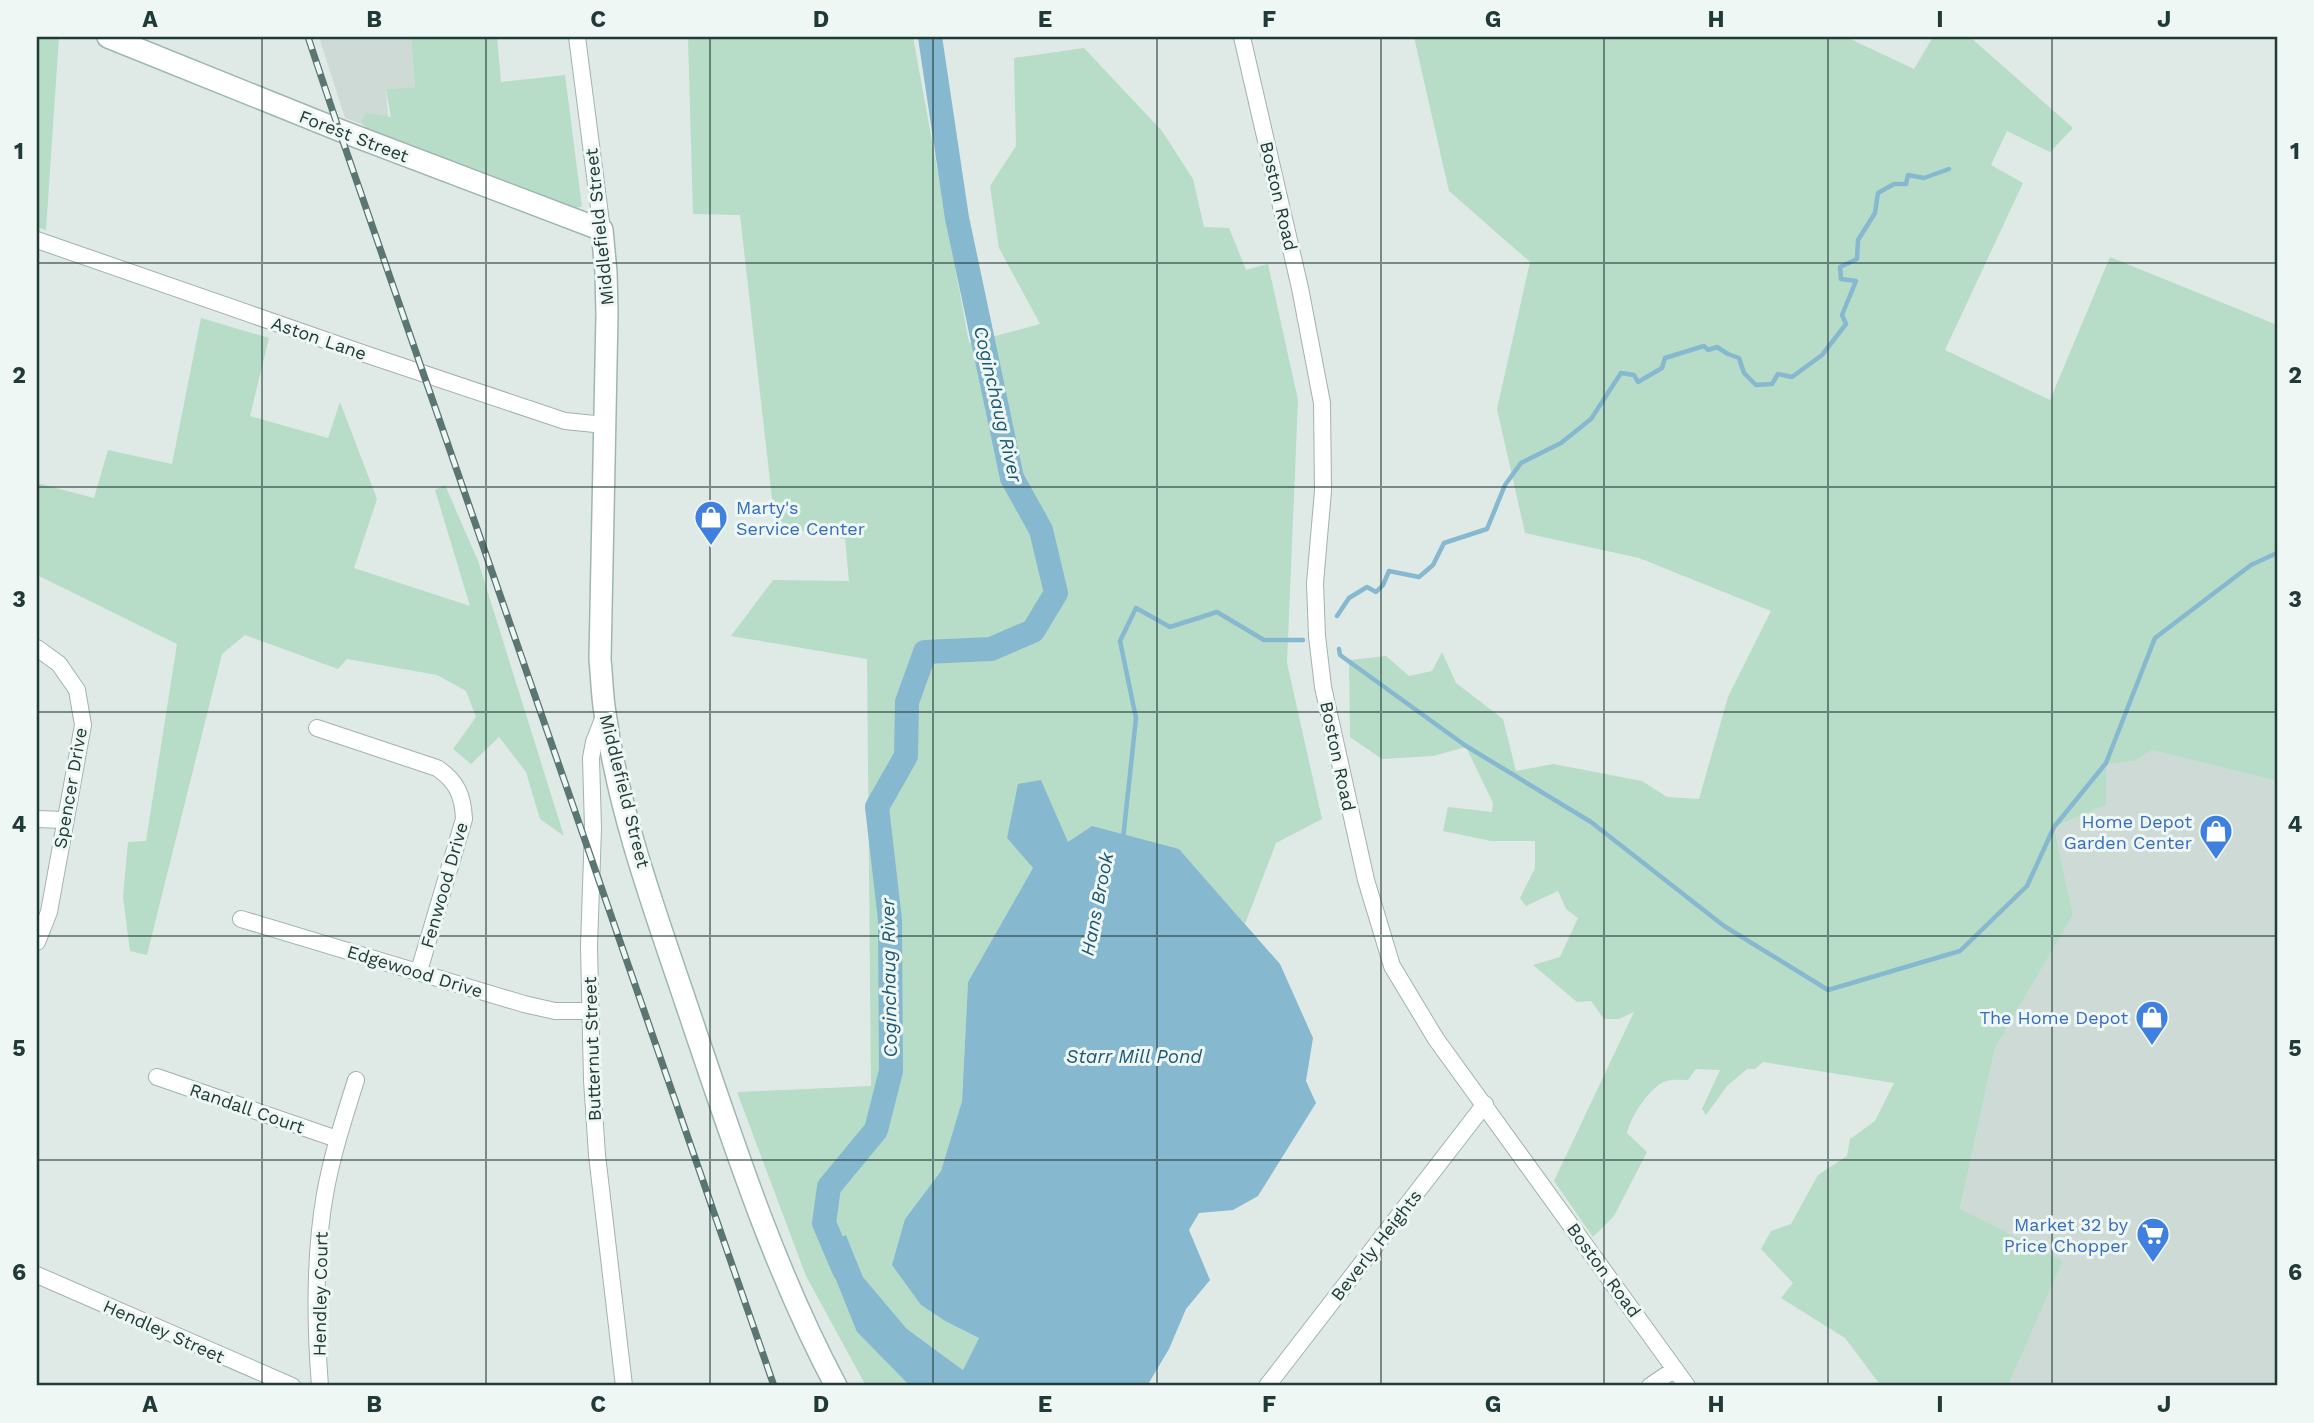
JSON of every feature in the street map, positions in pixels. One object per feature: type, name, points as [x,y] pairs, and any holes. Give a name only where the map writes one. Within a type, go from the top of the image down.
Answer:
[{"type":"main road","name":"Forest Street","points":[[108,37],[326,125],[602,230]]},
{"type":"main road","name":"Middlefield Street","points":[[602,230],[607,304],[600,660],[605,713],[617,773],[636,847],[727,1125],[790,1292],[836,1386]]},
{"type":"street","name":"Middlefield Street","points":[[577,37],[602,230]]},
{"type":"street","name":"Boston Road","points":[[1242,37],[1300,288],[1322,403],[1324,491],[1315,583],[1323,687],[1366,880],[1392,966],[1436,1039],[1687,1386]]},
{"type":"street","name":"Aston Lane","points":[[37,240],[565,421],[605,425]]},
{"type":"street","name":"Spencer Drive","points":[[37,648],[59,664],[77,690],[83,725],[49,912],[37,942]]},
{"type":"street","name":"Butternut Street","points":[[605,713],[591,758],[590,1011],[597,1155],[624,1386]]},
{"type":"street","name":"Fenwood Drive","points":[[317,728],[437,768],[451,777],[463,799],[464,819],[419,971]]},
{"type":"street","points":[[37,818],[64,820]]},
{"type":"street","name":"Edgewood Drive","points":[[241,919],[524,1004],[555,1011],[590,1011]]},
{"type":"street","name":"Randall Court","points":[[157,1077],[337,1139]]},
{"type":"street","name":"Hendley Court","points":[[320,1386],[317,1356],[318,1256],[325,1195],[337,1139],[356,1080]]},
{"type":"street","name":"Beverly Heights","points":[[1267,1386],[1485,1104]]},
{"type":"street","name":"Hendley Street","points":[[37,1275],[292,1386]]},
{"type":"street","points":[[1650,1386],[1675,1369]]},
{"type":"shaded area","points":[[319,37],[411,37],[415,87],[386,89],[388,118],[367,113],[362,124],[345,118]]},
{"type":"shaded area","points":[[2152,750],[2277,781],[2277,1386],[2008,1386],[2063,1261],[1960,1210],[1995,1048],[2073,915],[2054,827],[2106,805],[2106,763],[2135,761]]},
{"type":"green space","points":[[37,37],[59,37],[46,230],[37,227]]},
{"type":"green space","points":[[411,37],[497,37],[501,82],[565,75],[582,207],[572,208],[369,130],[362,124],[367,113],[391,117],[386,89],[415,87]]},
{"type":"green space","points":[[688,37],[913,37],[969,343],[1040,324],[999,248],[990,186],[1016,146],[1014,58],[1084,48],[1162,131],[1193,179],[1204,227],[1229,228],[1246,270],[1268,264],[1298,400],[1287,663],[1322,819],[1276,843],[1245,924],[1179,849],[1068,843],[1041,780],[1007,838],[1033,868],[968,982],[962,1101],[941,1171],[905,1219],[921,1305],[979,1338],[963,1370],[907,1329],[863,1277],[846,1235],[857,1332],[910,1386],[866,1386],[806,1276],[737,1092],[871,1086],[867,659],[731,636],[773,580],[849,581],[845,539],[784,527],[772,499],[740,215],[693,214]]},
{"type":"green space","points":[[1414,37],[1846,37],[1914,69],[1933,37],[1970,37],[2073,128],[2050,152],[2007,131],[1991,165],[2023,183],[1945,350],[2050,400],[2110,257],[2277,325],[2277,781],[2152,750],[2135,761],[2106,764],[2106,805],[2054,827],[2073,915],[1995,1048],[1960,1209],[2063,1261],[2008,1386],[1881,1386],[1845,1338],[1781,1298],[1793,1283],[1761,1249],[1771,1231],[1791,1224],[1818,1175],[1847,1156],[1850,1139],[1875,1121],[1894,1083],[1763,1062],[1755,1069],[1747,1069],[1727,1086],[1706,1115],[1702,1109],[1720,1070],[1696,1069],[1688,1080],[1672,1080],[1658,1085],[1641,1104],[1627,1133],[1647,1152],[1614,1216],[1593,1237],[1554,1181],[1634,1012],[1619,1019],[1604,1019],[1591,1001],[1577,1002],[1533,965],[1560,957],[1578,918],[1566,909],[1558,891],[1526,906],[1520,898],[1535,868],[1535,841],[1491,841],[1443,831],[1448,807],[1492,812],[1493,803],[1466,747],[1433,756],[1382,759],[1350,737],[1349,660],[1386,656],[1409,676],[1432,671],[1442,652],[1456,683],[1503,719],[1516,771],[1553,764],[1642,781],[1667,797],[1699,799],[1728,697],[1771,611],[1639,558],[1525,533],[1497,409],[1530,262],[1449,191]]},
{"type":"green space","points":[[201,318],[269,338],[250,416],[328,438],[340,402],[377,499],[354,568],[470,606],[435,490],[445,485],[478,561],[564,836],[540,819],[526,772],[499,737],[471,764],[453,749],[476,717],[466,691],[437,675],[347,659],[338,669],[245,635],[222,654],[147,955],[130,951],[123,897],[128,842],[146,841],[177,644],[37,575],[37,483],[94,498],[108,450],[172,464]]},
{"type":"water","name":"Starr Mill Pond","points":[[1041,780],[1068,842],[1092,826],[1179,849],[1280,964],[1313,1038],[1306,1081],[1316,1103],[1258,1196],[1233,1210],[1199,1213],[1189,1230],[1210,1280],[1186,1309],[1169,1349],[1147,1386],[910,1386],[857,1332],[822,1245],[846,1235],[863,1277],[907,1329],[963,1370],[979,1338],[921,1305],[892,1265],[905,1219],[941,1171],[962,1101],[968,982],[1033,868],[1007,838],[1018,784]]},
{"type":"waterway","name":"Coginchaug River","points":[[844,1270],[824,1223],[829,1187],[876,1130],[891,1071],[890,920],[877,807],[906,756],[907,702],[925,652],[991,649],[1033,631],[1056,593],[1041,530],[1012,478],[957,218],[930,37]]},
{"type":"waterway","name":"Hans Brook","points":[[1337,616],[1349,598],[1367,587],[1376,592],[1383,585],[1389,571],[1419,577],[1433,565],[1444,543],[1487,529],[1505,485],[1521,463],[1561,443],[1591,419],[1621,373],[1634,375],[1638,382],[1662,368],[1665,358],[1704,346],[1708,350],[1717,347],[1739,358],[1744,373],[1756,385],[1772,384],[1778,374],[1792,377],[1822,355],[1846,324],[1842,315],[1856,281],[1841,279],[1840,267],[1857,259],[1858,240],[1875,213],[1878,193],[1894,184],[1906,184],[1908,175],[1924,178],[1949,169]]},
{"type":"waterway","points":[[1339,649],[1340,655],[1466,746],[1591,822],[1724,926],[1828,990],[1960,951],[2027,886],[2054,827],[2106,763],[2155,638],[2251,565],[2277,553]]},
{"type":"waterway","name":"Hans Brook","points":[[1123,839],[1136,718],[1120,641],[1136,608],[1170,627],[1217,612],[1264,640],[1303,640]]},
{"type":"railway","points":[[308,37],[774,1386]]},
{"type":"place","name":"Marty's Service Center","points":[[711,547]]},
{"type":"place","name":"Home Depot Garden Center","points":[[2216,861]]},
{"type":"place","name":"The Home Depot","points":[[2152,1047]]},
{"type":"place","name":"Market 32 by Price Chopper","points":[[2153,1264]]}]
